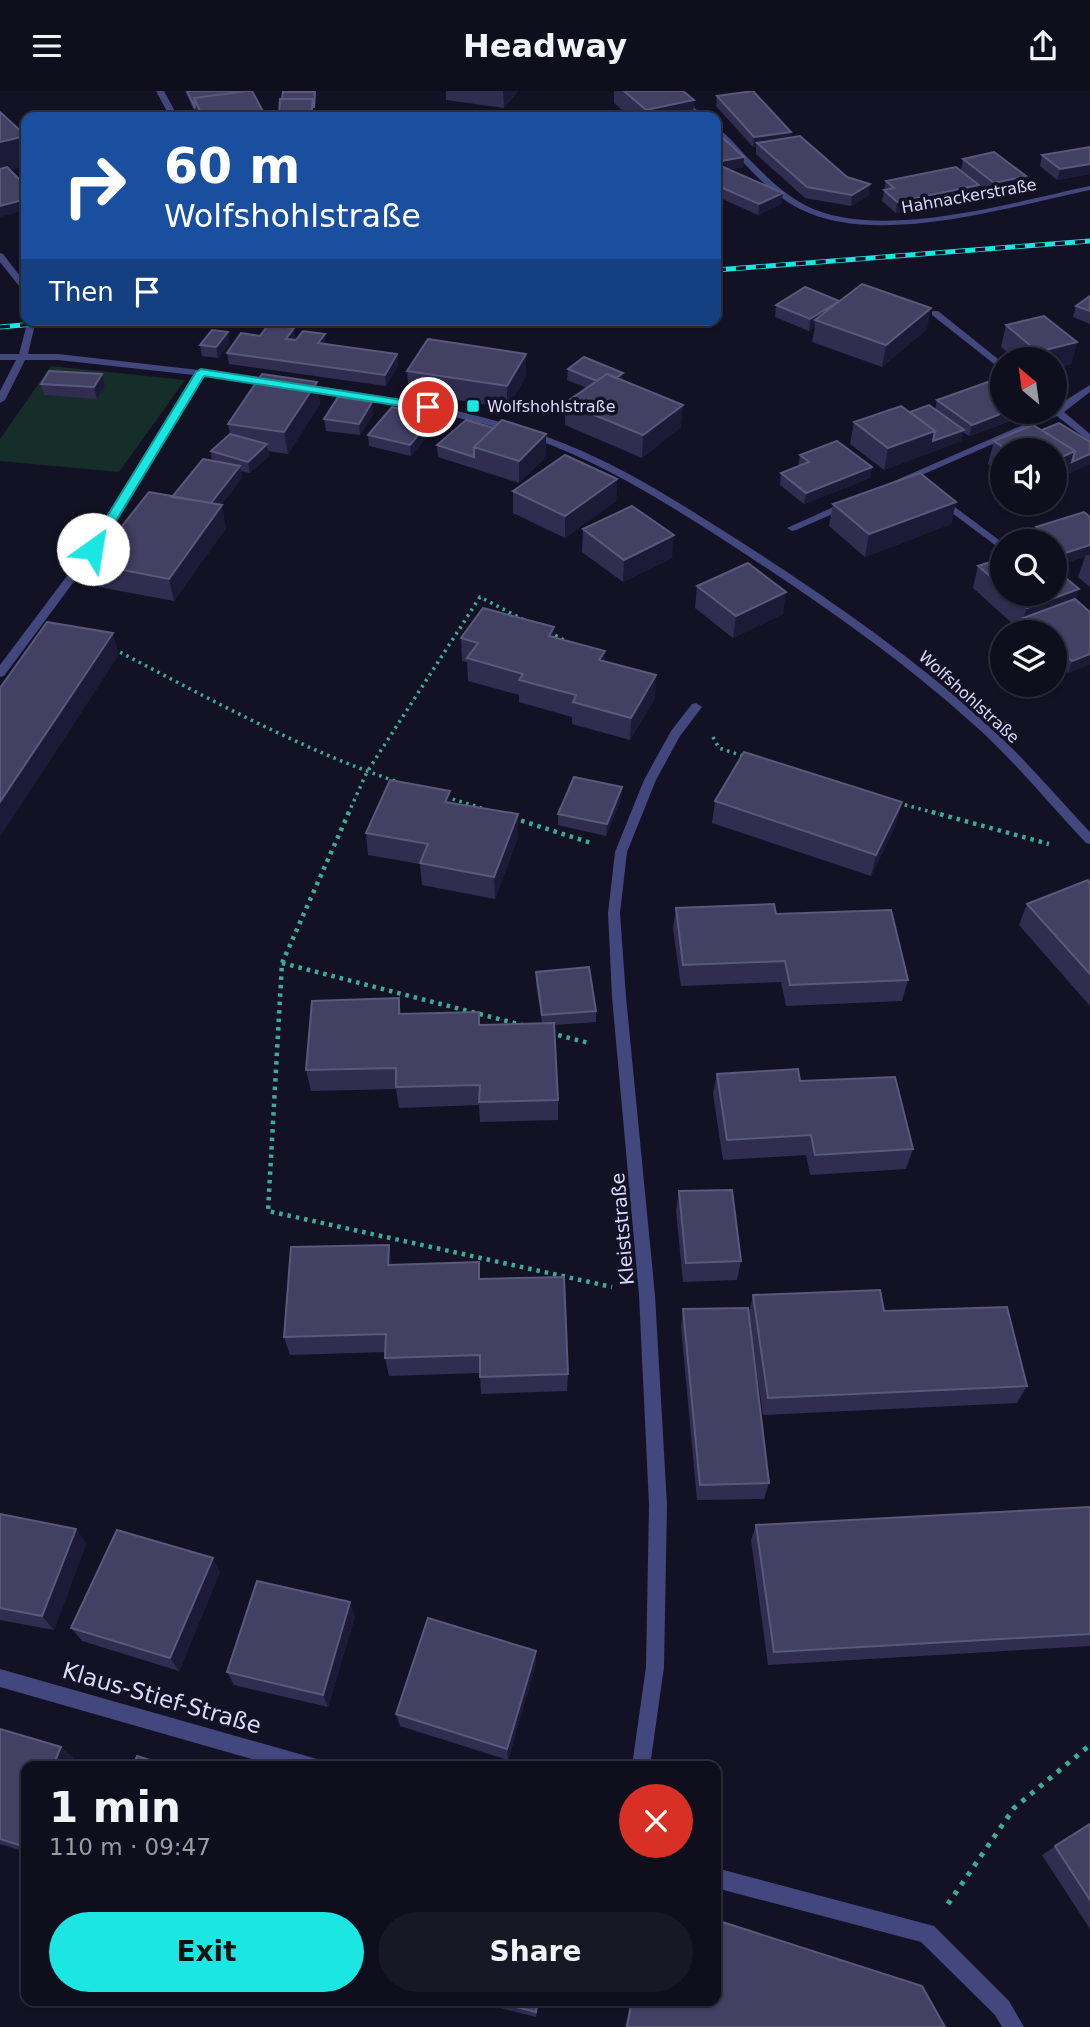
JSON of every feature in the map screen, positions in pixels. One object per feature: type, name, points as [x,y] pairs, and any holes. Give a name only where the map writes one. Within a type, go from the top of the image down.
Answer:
[{"type":"street","points":[[160,91],[171,112]]},
{"type":"street","points":[[671,91],[695,112]]},
{"type":"street","name":"Hahnackerstraße","points":[[721,135],[784,195],[804,209],[824,217],[856,223],[888,225],[923,221],[1090,188]]},
{"type":"street","points":[[0,256],[21,283]]},
{"type":"street","points":[[935,313],[990,357]]},
{"type":"street","points":[[0,400],[22,357],[32,326]]},
{"type":"street","name":"Wolfshohlstraße","points":[[0,357],[58,357],[201,372],[402,403],[484,420],[541,438],[650,489],[746,550],[904,660],[979,723],[1090,840]]},
{"type":"street","points":[[0,673],[93,549],[201,372]]},
{"type":"street","points":[[1068,404],[1090,389]]},
{"type":"street","points":[[1068,420],[1090,439]]},
{"type":"street","points":[[887,486],[1028,424]]},
{"type":"street","points":[[911,476],[922,484]]},
{"type":"street","points":[[932,492],[990,538]]},
{"type":"street","points":[[792,528],[864,497]]},
{"type":"street","name":"Kleiststraße","points":[[642,1761],[655,1668],[658,1505],[647,1295],[614,913],[621,852],[650,780],[674,734],[696,707]]},
{"type":"street","name":"Klaus-Stief-Straße","points":[[0,1678],[292,1761]]},
{"type":"street","points":[[721,1879],[927,1933],[1002,2008],[1013,2027]]},
{"type":"path","points":[[528,621],[480,597],[367,772],[282,963],[268,1211],[647,1295]]},
{"type":"path","points":[[540,628],[576,646]]},
{"type":"path","points":[[107,647],[120,651],[256,722],[367,772],[405,784]]},
{"type":"path","points":[[696,707],[719,748],[755,759]]},
{"type":"path","points":[[443,796],[494,812]]},
{"type":"path","points":[[892,801],[1051,844]]},
{"type":"path","points":[[507,816],[621,852]]},
{"type":"path","points":[[282,963],[532,1028]]},
{"type":"path","points":[[545,1031],[625,1052]]},
{"type":"path","points":[[927,1933],[1014,1808],[1090,1745]]},
{"type":"green space","points":[[51,366],[185,380],[119,472],[0,461],[0,439]]},
{"type":"building","points":[[187,91],[247,91],[194,98],[195,108]]},
{"type":"building","points":[[252,91],[263,112],[201,112],[194,98]]},
{"type":"building","points":[[624,91],[683,91],[694,100],[646,110]]},
{"type":"building","points":[[753,91],[791,132],[754,137],[717,96]]},
{"type":"building","points":[[283,92],[315,92],[314,108],[313,99],[282,99]]},
{"type":"building","points":[[280,99],[313,99],[312,112],[279,112]]},
{"type":"building","points":[[0,112],[21,131],[21,137],[0,142]]},
{"type":"building","points":[[721,136],[744,157],[721,161]]},
{"type":"building","points":[[800,136],[847,177],[870,184],[852,195],[807,187],[757,143]]},
{"type":"building","points":[[1090,147],[1090,164],[1060,169],[1042,155]]},
{"type":"building","points":[[994,152],[1026,176],[994,183],[963,159]]},
{"type":"building","points":[[7,167],[21,181],[21,200],[0,206],[0,169]]},
{"type":"building","points":[[956,167],[979,185],[897,202],[884,190],[894,188],[886,181]]},
{"type":"building","points":[[721,168],[783,193],[759,204],[721,187]]},
{"type":"building","points":[[862,284],[931,308],[886,345],[815,320]]},
{"type":"building","points":[[805,287],[839,301],[810,319],[776,305]]},
{"type":"building","points":[[1090,296],[1090,311],[1076,306]]},
{"type":"building","points":[[1044,316],[1077,342],[1058,347],[1032,347],[1006,325]]},
{"type":"building","points":[[267,326],[294,328],[286,339],[296,340],[303,331],[325,334],[318,343],[397,354],[385,375],[227,353],[241,333],[260,336]]},
{"type":"building","points":[[212,330],[228,332],[216,347],[200,345]]},
{"type":"building","points":[[428,339],[526,354],[507,386],[407,371]]},
{"type":"building","points":[[584,357],[623,373],[616,378],[607,374],[597,381],[568,369]]},
{"type":"building","points":[[49,371],[102,374],[94,387],[41,384]]},
{"type":"building","points":[[262,374],[317,382],[284,432],[228,424]]},
{"type":"building","points":[[607,374],[683,405],[643,435],[565,403]]},
{"type":"building","points":[[990,381],[990,418],[972,425],[937,400]]},
{"type":"building","points":[[338,397],[372,402],[359,424],[324,419]]},
{"type":"building","points":[[929,405],[964,430],[933,441],[935,431],[910,412]]},
{"type":"building","points":[[901,406],[935,431],[888,448],[854,422]]},
{"type":"building","points":[[392,407],[433,417],[410,445],[368,435]]},
{"type":"building","points":[[466,420],[494,428],[474,447],[474,457],[437,445]]},
{"type":"building","points":[[502,420],[546,434],[519,461],[474,447]]},
{"type":"building","points":[[1061,424],[1090,442],[1090,454],[1072,462],[1075,451],[1067,446],[1067,438],[1055,438],[1042,430]]},
{"type":"building","points":[[1033,425],[1054,438],[1001,438]]},
{"type":"building","points":[[230,434],[267,444],[248,462],[211,451]]},
{"type":"building","points":[[837,441],[872,467],[806,493],[781,473],[809,462],[800,455]]},
{"type":"building","points":[[1067,446],[1075,451],[1067,455]]},
{"type":"building","points":[[565,455],[617,479],[565,516],[513,491]]},
{"type":"building","points":[[203,459],[240,466],[211,503],[172,497]]},
{"type":"building","points":[[920,473],[956,502],[869,534],[833,504]]},
{"type":"building","points":[[149,492],[222,505],[169,579],[92,564]]},
{"type":"building","points":[[632,506],[674,535],[624,560],[583,529]]},
{"type":"building","points":[[1084,512],[1090,517],[1090,545],[1067,552],[1067,529],[1036,527]]},
{"type":"building","points":[[990,562],[990,576],[978,566]]},
{"type":"building","points":[[748,563],[786,592],[736,616],[697,586]]},
{"type":"building","points":[[1067,579],[1079,589],[1067,593]]},
{"type":"building","points":[[1075,599],[1090,612],[1090,654],[1072,661],[1067,657],[1067,620],[1023,618],[1056,606],[1067,606],[1067,602]]},
{"type":"building","points":[[483,608],[554,627],[549,636],[605,651],[599,660],[656,675],[631,718],[573,702],[576,695],[519,680],[523,674],[467,658],[478,643],[461,638]]},
{"type":"building","points":[[47,622],[113,633],[0,802],[0,688]]},
{"type":"building","points":[[744,752],[902,802],[876,855],[715,801]]},
{"type":"building","points":[[574,777],[622,787],[607,824],[558,814]]},
{"type":"building","points":[[390,780],[450,791],[445,802],[518,814],[494,877],[420,863],[428,844],[366,833]]},
{"type":"building","points":[[1088,880],[1090,883],[1090,974],[1027,904]]},
{"type":"building","points":[[774,904],[776,914],[891,910],[908,980],[790,985],[785,961],[683,965],[676,908]]},
{"type":"building","points":[[589,967],[596,1011],[542,1015],[536,972]]},
{"type":"building","points":[[399,998],[399,1014],[479,1012],[479,1025],[554,1023],[558,1100],[479,1102],[480,1085],[396,1087],[396,1068],[306,1070],[312,1001]]},
{"type":"building","points":[[798,1069],[800,1081],[895,1077],[913,1149],[815,1155],[811,1135],[727,1140],[717,1074]]},
{"type":"building","points":[[732,1190],[741,1261],[686,1263],[679,1191]]},
{"type":"building","points":[[389,1245],[388,1265],[479,1262],[479,1279],[564,1277],[568,1374],[480,1377],[480,1355],[385,1358],[386,1334],[284,1337],[291,1247]]},
{"type":"building","points":[[880,1290],[884,1311],[1007,1307],[1027,1386],[768,1398],[753,1295]]},
{"type":"building","points":[[748,1308],[769,1483],[700,1485],[683,1309]]},
{"type":"building","points":[[1090,1507],[1090,1634],[774,1652],[756,1525]]},
{"type":"building","points":[[0,1514],[76,1529],[42,1616],[0,1608]]},
{"type":"building","points":[[117,1530],[213,1558],[170,1658],[71,1628]]},
{"type":"building","points":[[257,1581],[350,1602],[323,1695],[227,1672]]},
{"type":"building","points":[[428,1618],[536,1651],[507,1749],[396,1714]]},
{"type":"building","points":[[0,1729],[61,1747],[55,1761],[21,1761],[21,1840],[19,1845],[0,1839]]},
{"type":"building","points":[[137,1756],[153,1761],[135,1761]]},
{"type":"building","points":[[1090,1824],[1090,1900],[1055,1846]]},
{"type":"building","points":[[721,1922],[922,1986],[945,2027],[627,2027],[631,2006],[721,2006]]},
{"type":"building","points":[[512,2006],[537,2006],[536,2012]]},
{"type":"railway","points":[[721,270],[1090,241]]},
{"type":"railway","points":[[0,327],[21,325]]},
{"type":"place","name":"Wolfshohlstraße","points":[[473,406]]},
{"type":"route","points":[[93,549],[201,372],[287,383],[428,407]]}]
